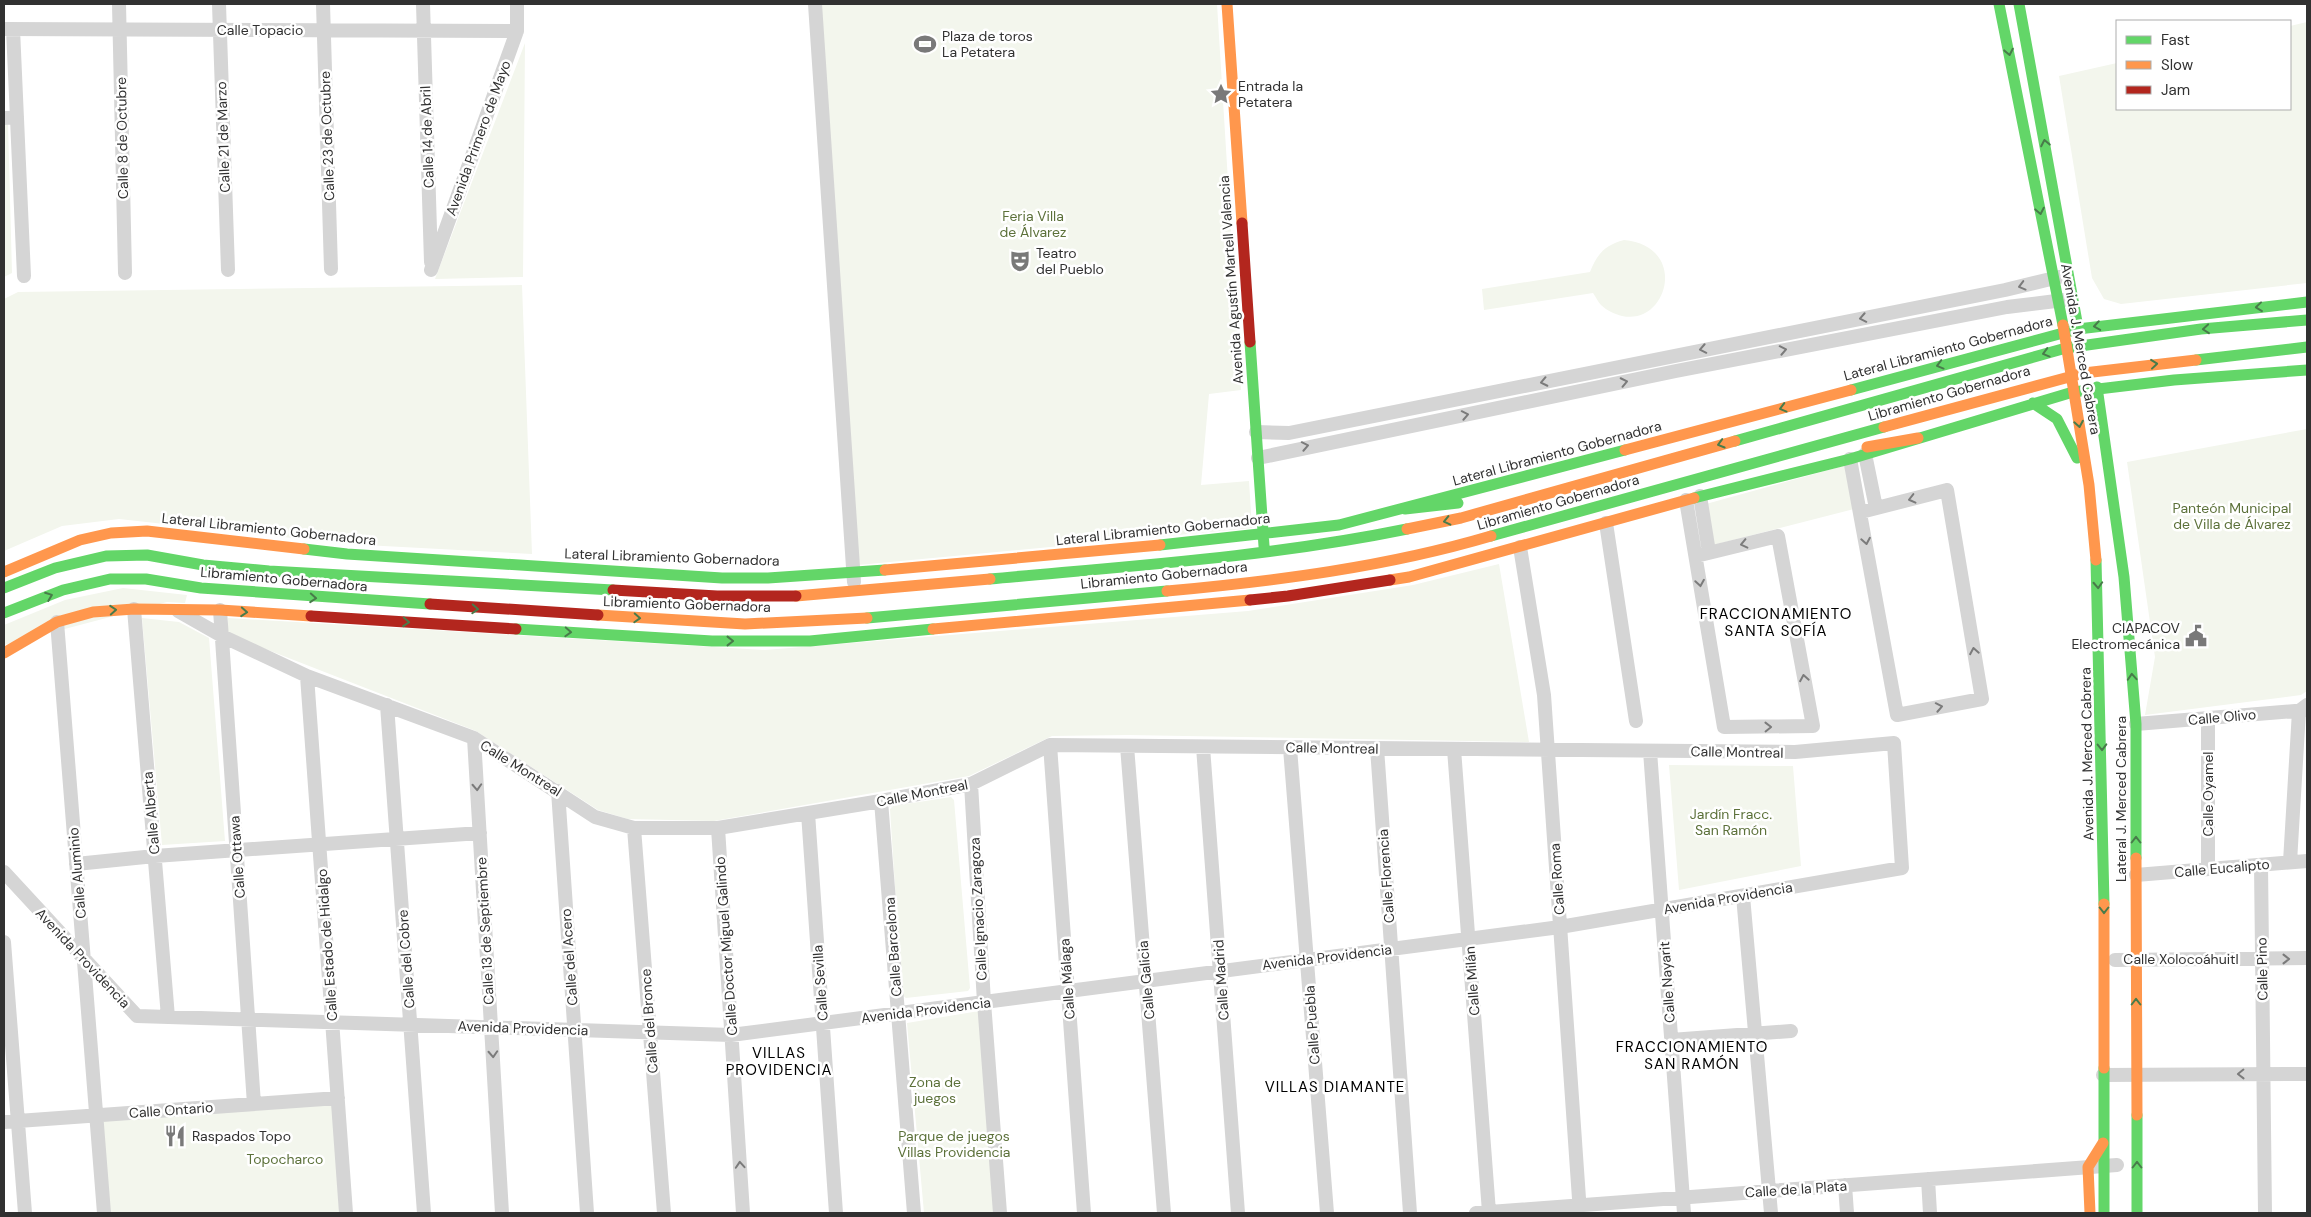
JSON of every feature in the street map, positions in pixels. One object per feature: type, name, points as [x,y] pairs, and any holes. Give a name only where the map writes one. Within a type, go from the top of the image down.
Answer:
[{"type":"main road","name":"Avenida Agustín Martell Valencia","points":[[1226,4],[1264,553]]},
{"type":"main road","name":"Avenida J. Merced Cabrera","points":[[1999,4],[2064,332],[2090,485],[2096,544],[2100,622],[2104,878],[2112,1079]]},
{"type":"main road","name":"Avenida J. Merced Cabrera","points":[[2019,4],[2070,275],[2082,359],[2092,388],[2097,458],[2107,539]]},
{"type":"main road","name":"Lateral Libramiento Gobernadora","points":[[4,572],[80,540],[111,533],[147,532],[348,554],[712,577],[768,578],[854,573],[1263,534],[1339,525],[1405,509],[2064,332],[2307,302]]},
{"type":"main road","name":"Libramiento Gobernadora","points":[[4,613],[63,590],[110,579],[146,579],[201,588],[269,594],[745,624],[872,618],[1218,586],[1385,563],[1473,542],[1568,513],[1780,457],[2071,376],[2082,359],[2201,329],[2307,320]]},
{"type":"main road","name":"Libramiento Gobernadora","points":[[4,588],[55,568],[106,556],[147,555],[203,565],[270,571],[717,596],[782,597],[855,592],[1264,553],[1339,543],[1416,529],[1461,518],[1543,493],[2066,348],[2082,359],[2215,358],[2307,347]]},
{"type":"main road","points":[[2215,358],[2253,363],[2307,360]]},
{"type":"main road","points":[[178,611],[220,610],[712,641],[810,641],[1288,596],[1408,577],[1693,498],[1850,459],[2073,392],[2092,388],[2307,370]]},
{"type":"main road","name":"Lateral J. Merced Cabrera","points":[[2092,388],[2104,431],[2115,507],[2124,577],[2136,724],[2137,1213]]},
{"type":"main road","points":[[2033,403],[2048,410],[2060,421],[2090,485]]},
{"type":"main road","points":[[2097,458],[2104,431]]},
{"type":"main road","points":[[1780,457],[1819,456],[1918,438]]},
{"type":"main road","points":[[2099,475],[2115,507]]},
{"type":"main road","points":[[1405,509],[1543,493]]},
{"type":"main road","points":[[1039,620],[1081,599]]},
{"type":"main road","name":"Calle Montreal","points":[[4,653],[57,622],[94,612],[134,609],[178,611]]},
{"type":"main road","name":"Avenida J. Merced Cabrera","points":[[2104,1213],[2114,1165],[2103,1143],[2112,1079],[2115,960],[2114,805]]},
{"type":"main road","points":[[2090,1213],[2088,1167],[2103,1143]]},
{"type":"street","name":"Calle 8 de Octubre","points":[[119,4],[125,273]]},
{"type":"street","name":"Calle 21 de Marzo","points":[[219,4],[228,270]]},
{"type":"street","name":"Calle 23 de Octubre","points":[[323,4],[331,269]]},
{"type":"street","name":"Calle 14 de Abril","points":[[422,4],[431,270]]},
{"type":"street","name":"Avenida Primero de Mayo","points":[[431,270],[516,31],[517,4]]},
{"type":"street","points":[[815,4],[855,592]]},
{"type":"street","name":"Calle Topacio","points":[[9,29],[516,31]]},
{"type":"street","points":[[9,29],[10,117],[24,276]]},
{"type":"street","points":[[1256,432],[1289,433],[1672,355],[1996,292],[2070,275]]},
{"type":"street","points":[[1258,458],[1676,371],[2007,307],[2073,298]]},
{"type":"street","points":[[1672,355],[1676,371]]},
{"type":"street","points":[[1497,392],[1500,408]]},
{"type":"street","points":[[1865,454],[1876,508]]},
{"type":"street","points":[[1850,459],[1897,715],[1982,699],[1947,490],[1861,512]]},
{"type":"street","points":[[1693,498],[1724,728],[1813,726],[1778,536],[1702,554]]},
{"type":"street","points":[[1606,523],[1636,721]]},
{"type":"street","name":"Calle Roma","points":[[1520,546],[1544,695],[1579,1209]]},
{"type":"street","name":"Calle Alberta","points":[[134,609],[168,1017]]},
{"type":"street","name":"Calle Ottawa","points":[[220,610],[254,1104]]},
{"type":"street","name":"Calle Montreal","points":[[178,611],[222,636],[307,676],[474,738],[558,791],[595,817],[634,828],[718,828],[971,784],[1050,745],[1796,752],[1894,743],[1902,868]]},
{"type":"street","name":"Calle Aluminio","points":[[57,622],[104,1213]]},
{"type":"street","name":"Calle Estado de Hidalgo","points":[[307,676],[346,1213]]},
{"type":"street","name":"Calle del Cobre","points":[[387,705],[424,1213]]},
{"type":"street","points":[[2290,862],[2305,709]]},
{"type":"street","name":"Calle Olivo","points":[[2136,724],[2305,709]]},
{"type":"street","name":"Calle Oyamel","points":[[2208,718],[2208,869]]},
{"type":"street","name":"Calle 13 de Septiembre","points":[[474,738],[502,1213]]},
{"type":"street","name":"Calle Málaga","points":[[1050,745],[1084,1213]]},
{"type":"street","name":"Calle Galicia","points":[[1127,746],[1164,1213]]},
{"type":"street","name":"Calle Madrid","points":[[1203,747],[1238,1213]]},
{"type":"street","name":"Calle Puebla","points":[[1290,748],[1326,1213]]},
{"type":"street","name":"Calle Florencia","points":[[1377,748],[1410,1213]]},
{"type":"street","name":"Calle Milán","points":[[1454,749],[1487,1213]]},
{"type":"street","name":"Calle Nayarit","points":[[1650,751],[1684,1213]]},
{"type":"street","name":"Calle Ignacio Zaragoza","points":[[971,784],[984,1002],[1000,1213]]},
{"type":"street","name":"Calle del Acero","points":[[558,791],[587,1213]]},
{"type":"street","name":"Calle Barcelona","points":[[881,801],[914,1213]]},
{"type":"street","name":"Calle Sevilla","points":[[808,813],[836,1213]]},
{"type":"street","name":"Calle del Bronce","points":[[634,828],[664,1213]]},
{"type":"street","name":"Calle Doctor Miguel Galindo","points":[[718,828],[743,1213]]},
{"type":"street","points":[[76,864],[155,856],[319,846],[480,833]]},
{"type":"street","name":"Calle Eucalipto","points":[[2136,875],[2307,861]]},
{"type":"street","name":"Calle Pino","points":[[2261,865],[2265,1213]]},
{"type":"street","name":"Avenida Providencia","points":[[4,872],[137,1016],[731,1035],[1560,927],[1902,868]]},
{"type":"street","points":[[1743,896],[1771,1213]]},
{"type":"street","points":[[4,942],[11,1121],[25,1213]]},
{"type":"street","name":"Calle Xolocoáhuitl","points":[[2115,960],[2307,958]]},
{"type":"street","points":[[1671,1040],[1791,1031]]},
{"type":"street","points":[[2112,1079],[2136,1075],[2307,1074]]},
{"type":"street","name":"Calle Ontario","points":[[11,1121],[338,1098]]},
{"type":"street","name":"Calle de la Plata","points":[[1487,1213],[1579,1209],[1683,1198],[2114,1165]]},
{"type":"street","points":[[1928,1179],[1930,1213]]},
{"type":"street","points":[[1845,1185],[1847,1213]]},
{"type":"green space","name":"Feria Villa de Álvarez","points":[[820,4],[1217,4],[1241,390],[1209,394],[1201,485],[1249,481],[1252,528],[858,565]]},
{"type":"green space","points":[[2307,22],[2307,283],[2121,304],[2104,299],[2092,278],[2059,76],[2116,63],[2116,110],[2291,110],[2291,26]]},
{"type":"green space","points":[[525,43],[523,277],[435,279]]},
{"type":"green space","points":[[4,123],[8,123],[12,273],[4,277]]},
{"type":"green space","points":[[1624,240],[1644,245],[1658,256],[1664,269],[1665,284],[1660,298],[1651,309],[1638,316],[1622,316],[1611,312],[1601,305],[1593,293],[1484,310],[1482,289],[1590,272],[1602,251]]},
{"type":"green space","points":[[522,285],[532,554],[346,544],[119,519],[62,526],[4,551],[4,299],[18,292]]},
{"type":"green space","name":"Panteón Municipal de Villa de Álvarez","points":[[2307,429],[2307,691],[2301,695],[2145,715],[2155,657],[2127,462]]},
{"type":"green space","points":[[1847,465],[1854,509],[1713,545],[1706,504]]},
{"type":"green space","points":[[1499,564],[1529,742],[1128,735],[1052,736],[969,776],[714,821],[628,819],[598,810],[476,731],[227,634],[228,618],[765,650],[1248,611],[1413,585]]},
{"type":"green space","points":[[123,588],[187,595],[185,603],[167,602],[4,645],[4,625],[65,600]]},
{"type":"green space","points":[[142,618],[179,622],[209,638],[225,841],[162,845]]},
{"type":"green space","name":"Jardín Fracc. San Ramón","points":[[1669,765],[1793,766],[1801,866],[1679,890]]},
{"type":"green space","points":[[951,797],[954,800],[970,988],[968,991],[906,998],[902,995],[890,809],[893,806]]},
{"type":"green space","name":"Parque de juegos Villas Providencia","points":[[979,1011],[996,1213],[924,1213],[907,1023]]},
{"type":"green space","name":"Topocharco","points":[[335,1101],[344,1213],[109,1213],[101,1119]]},
{"type":"traffic: fast","points":[[1999,4],[2063,325]]},
{"type":"traffic: fast","points":[[2019,4],[2077,322]]},
{"type":"traffic: fast","points":[[1851,390],[2078,329],[2307,302]]},
{"type":"traffic: fast","points":[[1735,441],[2066,348],[2201,329],[2307,320]]},
{"type":"traffic: fast","points":[[1250,342],[1264,546]]},
{"type":"traffic: fast","points":[[2196,360],[2307,347]]},
{"type":"traffic: fast","points":[[1694,498],[1850,459],[2073,392],[2174,380],[2307,370]]},
{"type":"traffic: fast","points":[[2097,387],[2124,577],[2136,724],[2136,858]]},
{"type":"traffic: fast","points":[[2033,403],[2057,419],[2077,458]]},
{"type":"traffic: fast","points":[[1491,536],[1884,427]]},
{"type":"traffic: fast","points":[[1160,545],[1339,525],[1625,450]]},
{"type":"traffic: fast","points":[[1405,509],[1458,503]]},
{"type":"traffic: fast","points":[[990,579],[1252,554],[1355,539],[1407,529]]},
{"type":"traffic: fast","points":[[304,549],[347,554],[722,578],[768,578],[885,570]]},
{"type":"traffic: fast","points":[[4,588],[55,568],[106,556],[147,555],[203,565],[269,571],[613,590]]},
{"type":"traffic: fast","points":[[2096,560],[2104,904]]},
{"type":"traffic: fast","points":[[4,613],[63,590],[110,579],[146,579],[201,588],[430,604]]},
{"type":"traffic: fast","points":[[867,618],[1167,591]]},
{"type":"traffic: fast","points":[[516,629],[712,641],[810,641],[933,629]]},
{"type":"traffic: fast","points":[[2104,1068],[2104,1213]]},
{"type":"traffic: fast","points":[[2137,1115],[2137,1213]]},
{"type":"traffic: slow","points":[[1227,4],[1242,223]]},
{"type":"traffic: slow","points":[[2063,325],[2089,485],[2096,560]]},
{"type":"traffic: slow","points":[[1884,427],[2084,373],[2196,360]]},
{"type":"traffic: slow","points":[[1625,450],[1851,390]]},
{"type":"traffic: slow","points":[[1867,447],[1918,438]]},
{"type":"traffic: slow","points":[[1407,529],[1461,518],[1735,441]]},
{"type":"traffic: slow","points":[[1390,580],[1409,577],[1694,498]]},
{"type":"traffic: slow","points":[[4,572],[80,540],[111,533],[147,531],[304,549]]},
{"type":"traffic: slow","points":[[1167,591],[1249,583],[1330,571],[1411,556],[1491,536]]},
{"type":"traffic: slow","points":[[885,570],[1160,545]]},
{"type":"traffic: slow","points":[[796,596],[990,579]]},
{"type":"traffic: slow","points":[[933,629],[1250,600]]},
{"type":"traffic: slow","points":[[4,653],[57,622],[93,612],[134,609],[220,610],[311,616]]},
{"type":"traffic: slow","points":[[598,615],[745,624],[867,618]]},
{"type":"traffic: slow","points":[[2136,858],[2137,1115]]},
{"type":"traffic: slow","points":[[2104,904],[2104,1068]]},
{"type":"traffic: slow","points":[[2090,1213],[2088,1167],[2103,1143]]},
{"type":"traffic: jam","points":[[1242,223],[1250,342]]},
{"type":"traffic: jam","points":[[1250,600],[1390,580]]},
{"type":"traffic: jam","points":[[613,590],[717,596],[796,596]]},
{"type":"traffic: jam","points":[[430,604],[598,615]]},
{"type":"traffic: jam","points":[[311,616],[516,629]]},
{"type":"place","name":"Plaza de toros La Petatera","points":[[925,44]]},
{"type":"place","name":"Entrada la Petatera","points":[[1221,94]]},
{"type":"place","name":"Teatro del Pueblo","points":[[1020,261]]},
{"type":"place","name":"CIAPACOV Electromecánica","points":[[2196,636]]},
{"type":"place","name":"Raspados Topo","points":[[175,1136]]},
{"type":"district","name":"FRACCIONAMIENTO SANTA SOFÍA","points":[[1776,622]]},
{"type":"district","name":"FRACCIONAMIENTO SAN RAMÓN","points":[[1692,1056]]},
{"type":"district","name":"VILLAS PROVIDENCIA","points":[[779,1062]]},
{"type":"district","name":"VILLAS DIAMANTE","points":[[1335,1087]]},
{"type":"park label","name":"Zona de juegos","points":[[935,1090]]}]
